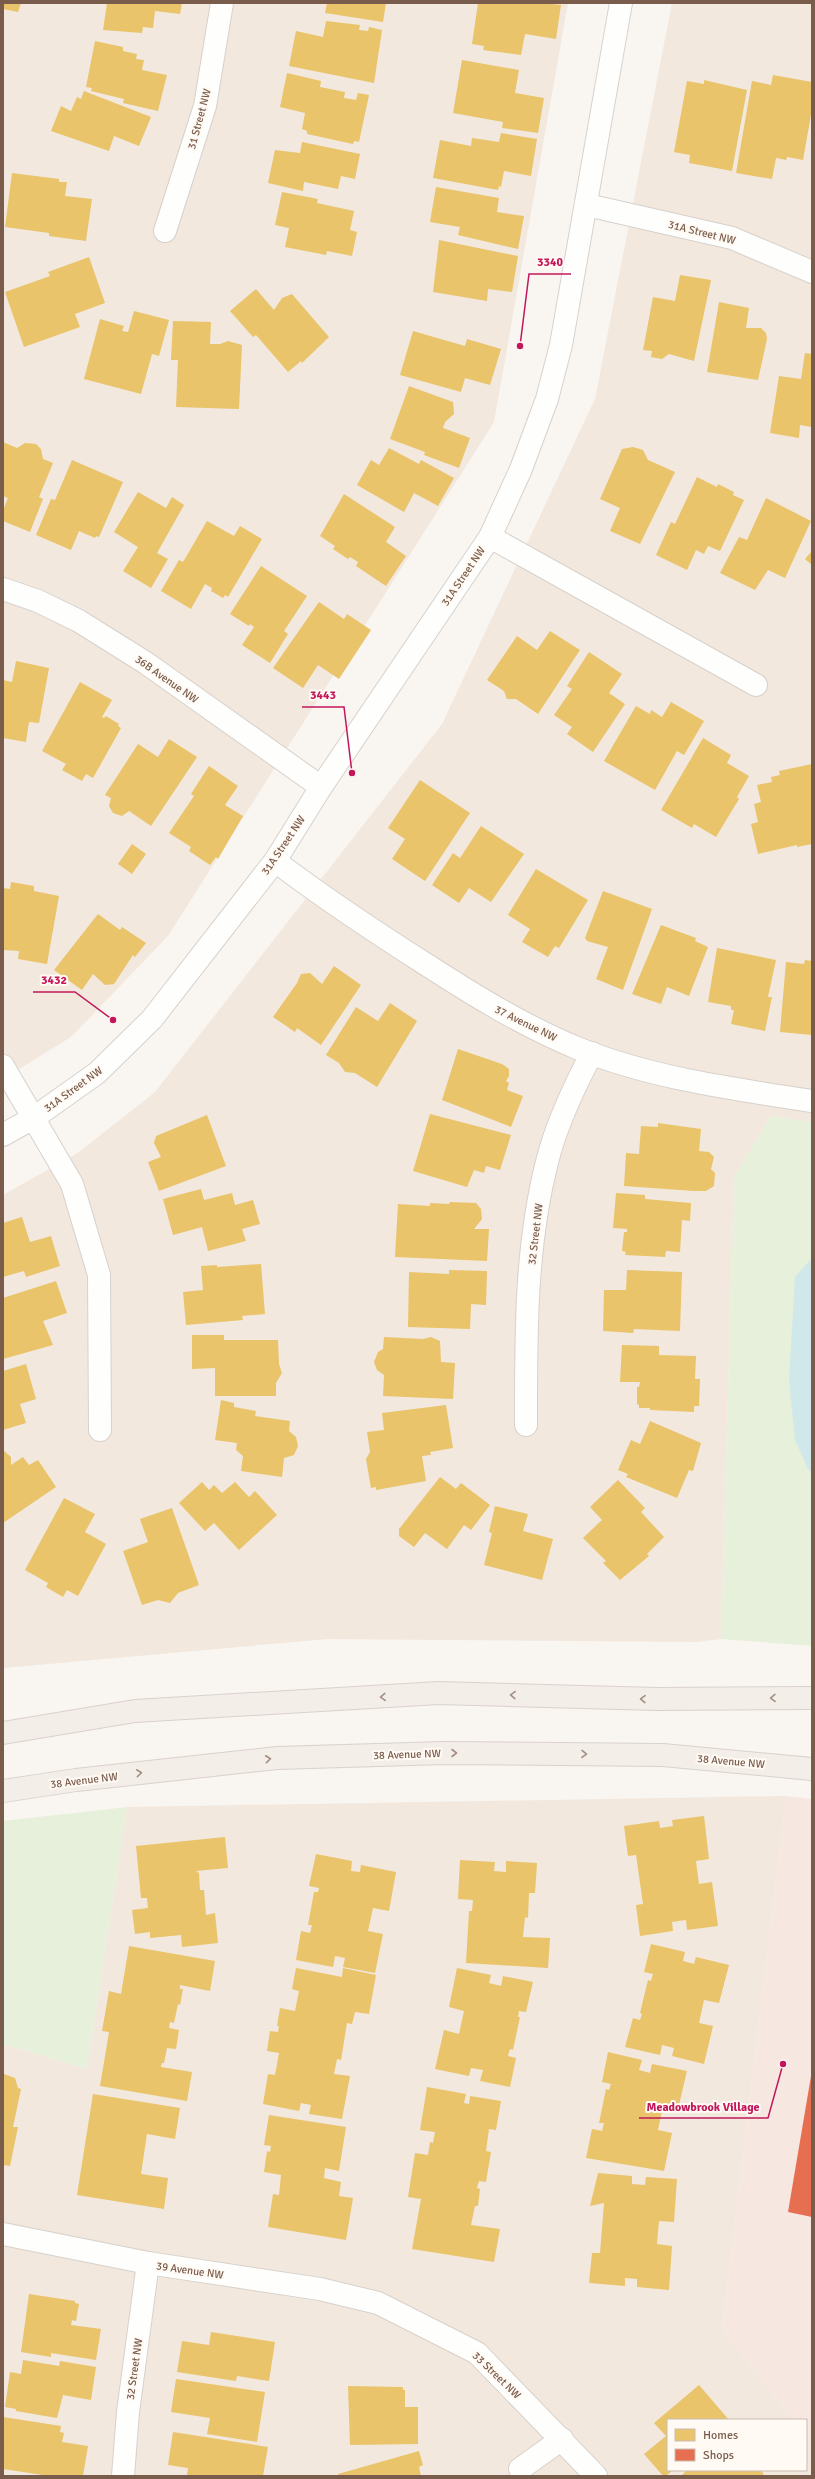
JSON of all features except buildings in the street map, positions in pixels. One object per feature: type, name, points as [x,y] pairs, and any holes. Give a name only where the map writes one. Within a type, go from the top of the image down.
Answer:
[{"type":"main road","points":[[3,1733],[135,1711],[439,1693],[656,1699],[812,1698]]},
{"type":"main road","name":"38 Avenue NW","points":[[3,1790],[76,1780],[277,1758],[436,1753],[663,1755],[812,1769]]},
{"type":"street","name":"31 Street NW","points":[[165,231],[205,106],[222,3]]},
{"type":"street","name":"31A Street NW","points":[[35,1117],[97,1073],[152,1019],[275,861],[321,787],[490,537],[521,470],[547,398],[561,345],[587,205],[621,3]]},
{"type":"street","name":"31A Street NW","points":[[587,205],[732,238],[812,272]]},
{"type":"street","name":"31A Street NW","points":[[490,537],[756,685]]},
{"type":"street","name":"36B Avenue NW","points":[[3,589],[38,601],[79,621],[146,663],[321,787]]},
{"type":"street","name":"37 Avenue NW","points":[[275,861],[322,897],[490,1005],[577,1048],[630,1066],[744,1091],[812,1101]]},
{"type":"street","name":"32 Street NW","points":[[526,1425],[527,1314],[537,1208],[547,1161],[577,1082],[592,1053]]},
{"type":"street","name":"31A Street NW","points":[[3,1066],[35,1117],[72,1184],[99,1276],[100,1430]]},
{"type":"street","points":[[3,1135],[35,1117]]},
{"type":"street","name":"39 Avenue NW","points":[[3,2234],[148,2264],[320,2288],[378,2303]]},
{"type":"street","name":"32 Street NW","points":[[123,2476],[128,2412],[148,2264]]},
{"type":"street","name":"33 Street NW","points":[[378,2303],[477,2353],[562,2439],[596,2476]]},
{"type":"street","points":[[520,2469],[562,2439]]},
{"type":"shaded area","points":[[3,3],[568,3],[494,422],[168,936],[71,1037],[3,1079]]},
{"type":"shaded area","points":[[672,3],[812,3],[812,1122],[771,1116],[734,1177],[721,1639],[697,1642],[328,1639],[3,1668],[3,1195],[79,1152],[155,1092],[442,724],[595,399]]},
{"type":"shaded area","points":[[786,1796],[722,2330],[792,2419],[667,2419],[667,2471],[807,2471],[807,2438],[812,2444],[812,2476],[3,2476],[3,2044],[87,2069],[127,1807]]},
{"type":"shaded area","points":[[786,1796],[812,1799],[812,2444],[807,2438],[807,2419],[792,2419],[722,2330]]},
{"type":"green space","points":[[771,1116],[812,1122],[812,1646],[721,1639],[734,1177]]},
{"type":"green space","points":[[127,1807],[87,2069],[3,2044],[3,1821]]},
{"type":"water","points":[[812,1258],[812,1472],[809,1471],[795,1440],[789,1380],[795,1277]]},
{"type":"place","name":"3340","points":[[520,346]]},
{"type":"place","name":"3443","points":[[352,773]]},
{"type":"place","name":"3432","points":[[113,1020]]},
{"type":"place","name":"Meadowbrook Village","points":[[783,2064]]}]
